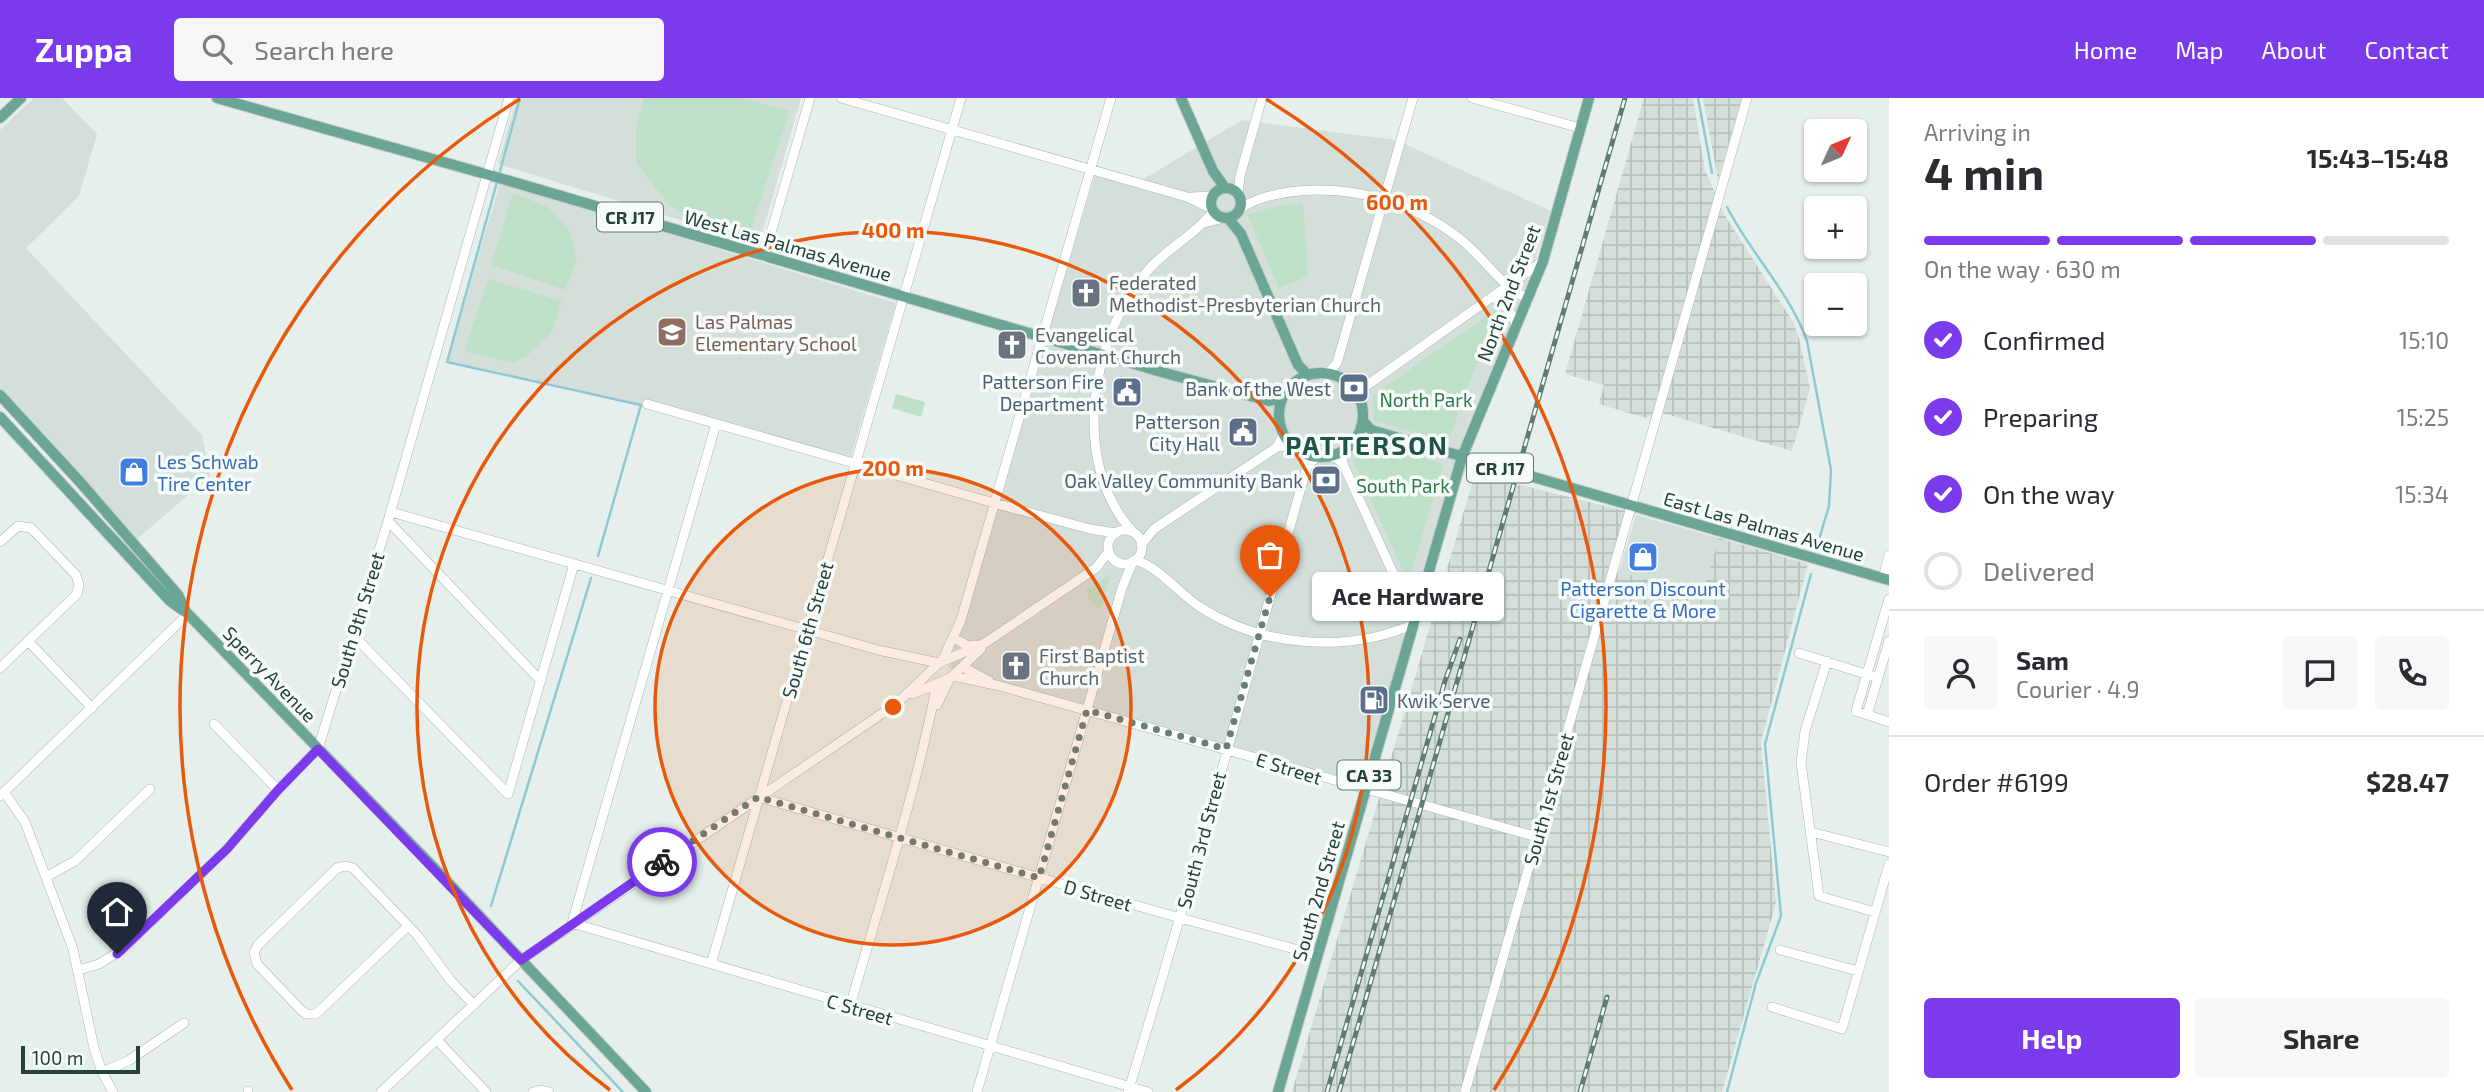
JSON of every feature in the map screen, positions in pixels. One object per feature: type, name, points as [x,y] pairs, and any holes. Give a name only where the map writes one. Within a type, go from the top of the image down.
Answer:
[{"type":"main road","points":[[0,118],[20,98]]},
{"type":"main road","name":"West Las Palmas Avenue","points":[[217,98],[1269,401],[1280,411]]},
{"type":"main road","points":[[1181,98],[1213,171],[1213,210],[1232,215]]},
{"type":"main road","name":"North 2nd Street","points":[[1462,457],[1543,261],[1589,98]]},
{"type":"main road","points":[[1213,171],[1226,188],[1239,196],[1232,215],[1298,365],[1297,380],[1282,398],[1280,411],[1284,434],[1292,445],[1317,456],[1329,456],[1345,449],[1367,426],[1359,397],[1353,387],[1333,375],[1308,375],[1297,380]]},
{"type":"main road","points":[[1213,195],[1226,188]]},
{"type":"main road","points":[[1298,365],[1308,375]]},
{"type":"main road","name":"Sperry Avenue","points":[[0,395],[65,464],[178,596],[188,614]]},
{"type":"main road","name":"West Las Palmas Avenue","points":[[1269,401],[1282,398]]},
{"type":"main road","name":"Sperry Avenue","points":[[0,417],[170,601],[188,614],[646,1092]]},
{"type":"main road","name":"CR J17","points":[[1367,426],[1462,457],[1630,505]]},
{"type":"main road","name":"South 2nd Street","points":[[1278,1092],[1462,457]]},
{"type":"main road","name":"East Las Palmas Avenue","points":[[1630,505],[1886,579]]},
{"type":"street","name":"South 9th Street","points":[[79,970],[105,961],[123,949],[233,842],[318,749],[390,516],[509,98]]},
{"type":"street","points":[[764,257],[810,98]]},
{"type":"street","points":[[841,98],[1187,197],[1213,210],[1200,226],[1169,249],[1137,284],[1117,318],[1103,355],[1096,389],[1095,433],[1101,472],[1115,508],[1157,571]]},
{"type":"street","name":"South 6th Street","points":[[712,964],[961,98]]},
{"type":"street","points":[[963,667],[957,656],[961,620],[1111,98]]},
{"type":"street","points":[[1258,200],[1239,196],[1241,169],[1262,98]]},
{"type":"street","points":[[1333,375],[1413,98]]},
{"type":"street","points":[[1472,98],[1580,128]]},
{"type":"street","name":"South 1st Street","points":[[1465,1092],[1748,98]]},
{"type":"street","points":[[1226,188],[1241,169]]},
{"type":"street","points":[[1200,226],[1232,215],[1258,200],[1280,194],[1321,190],[1353,192],[1414,211],[1449,231],[1472,249],[1509,286],[1527,298]]},
{"type":"street","points":[[1187,197],[1213,195]]},
{"type":"street","points":[[1353,387],[1360,389],[1366,386],[1543,261]]},
{"type":"street","points":[[1494,297],[1509,310],[1516,324]]},
{"type":"street","points":[[1359,397],[1366,386]]},
{"type":"street","points":[[647,404],[1090,529],[1134,533],[1154,529]]},
{"type":"street","points":[[572,923],[716,424]]},
{"type":"street","points":[[1277,447],[1284,434]]},
{"type":"street","points":[[977,1092],[1122,588],[1134,561],[1154,529],[1277,447],[1292,445]]},
{"type":"street","points":[[896,704],[940,662],[989,641],[1096,568],[1119,562],[1147,564],[1202,608],[1259,634],[1292,640],[1336,642],[1397,632],[1416,623],[1343,464],[1345,449]]},
{"type":"street","name":"South 3rd Street","points":[[1129,1089],[1307,467],[1305,453]]},
{"type":"street","name":"South 3rd Street","points":[[1307,467],[1317,456]]},
{"type":"street","points":[[1329,456],[1343,464]]},
{"type":"street","points":[[1096,568],[1117,532],[1115,508]]},
{"type":"street","points":[[390,516],[574,564],[894,655],[940,662]]},
{"type":"street","points":[[390,516],[541,681]]},
{"type":"street","points":[[0,542],[18,526],[31,528],[76,575],[79,585],[77,594],[0,668]]},
{"type":"street","points":[[1090,529],[1109,547],[1119,562],[1122,588]]},
{"type":"street","points":[[1886,579],[1889,555]]},
{"type":"street","points":[[353,635],[508,794],[574,564]]},
{"type":"street","points":[[1889,599],[1856,711],[1889,722]]},
{"type":"street","points":[[113,1092],[102,1072],[94,1048],[79,970],[46,877],[25,822],[2,794],[188,614]]},
{"type":"street","points":[[940,662],[961,620]]},
{"type":"street","points":[[28,641],[92,708]]},
{"type":"street","points":[[959,642],[968,646],[989,641]]},
{"type":"street","points":[[381,1092],[521,960],[896,704],[951,677],[989,641]]},
{"type":"street","points":[[1867,715],[1889,641]]},
{"type":"street","points":[[1800,653],[1878,678]]},
{"type":"street","points":[[850,1006],[899,838],[929,723],[936,683],[928,672],[894,655]]},
{"type":"street","points":[[1826,661],[1805,731],[1801,764],[1819,896],[1875,912]]},
{"type":"street","name":"E Street","points":[[963,667],[1000,685]]},
{"type":"street","points":[[929,723],[951,677]]},
{"type":"street","name":"E Street","points":[[951,677],[1000,685],[1537,837]]},
{"type":"street","points":[[912,694],[926,693],[934,698]]},
{"type":"street","points":[[214,724],[278,790]]},
{"type":"street","points":[[46,877],[75,861],[150,789]]},
{"type":"street","name":"D Street","points":[[758,797],[1317,955]]},
{"type":"street","points":[[1811,832],[1889,852]]},
{"type":"street","points":[[1772,1007],[1842,1029],[1889,864]]},
{"type":"street","points":[[408,926],[319,1012],[310,1015],[301,1010],[257,964],[254,952],[337,868],[346,866],[353,869],[408,926],[474,1005]]},
{"type":"street","name":"C Street","points":[[572,923],[1129,1089],[1148,1092]]},
{"type":"street","points":[[1780,950],[1858,971]]},
{"type":"street","points":[[102,1072],[128,1061],[184,1023]]},
{"type":"street","points":[[437,1040],[486,1092]]},
{"type":"shaded area","points":[[34,98],[62,98],[97,134],[79,196],[26,248],[202,435],[210,476],[137,539],[0,392],[0,130]]},
{"type":"shaded area","points":[[517,98],[801,98],[759,244],[498,164]]},
{"type":"shaded area","points":[[1644,98],[1693,98],[1705,170],[1724,214],[1793,322],[1810,388],[1792,451],[1662,413],[1645,418],[1599,404],[1604,385],[1565,374]]},
{"type":"shaded area","points":[[1703,98],[1742,98],[1718,180]]},
{"type":"shaded area","points":[[1242,120],[1396,140],[1551,211],[1361,786],[948,668],[1095,175],[1132,186]]},
{"type":"shaded area","name":"Las Palmas Elementary School","points":[[500,183],[896,303],[851,456],[447,361]]},
{"type":"shaded area","points":[[1475,474],[1634,513],[1616,571],[1702,595],[1719,538],[1808,564],[1761,742],[1776,903],[1722,1092],[1292,1092]]},
{"type":"shaded area","points":[[1636,515],[1719,538],[1703,595],[1619,572]]},
{"type":"green space","points":[[644,98],[742,98],[790,111],[749,235],[711,229],[669,205],[636,163],[636,129]]},
{"type":"green space","points":[[513,193],[548,207],[568,228],[577,259],[565,290],[491,265]]},
{"type":"green space","points":[[1303,203],[1308,276],[1279,288],[1247,215],[1274,207]]},
{"type":"green space","points":[[488,279],[562,301],[551,333],[527,356],[512,363],[464,351]]},
{"type":"green space","name":"North Park","points":[[1497,309],[1502,321],[1474,370],[1448,441],[1374,421],[1373,395]]},
{"type":"green space","points":[[896,394],[925,402],[921,417],[892,408]]},
{"type":"green space","name":"South Park","points":[[1370,438],[1443,465],[1410,576],[1404,573],[1353,460]]},
{"type":"green space","points":[[1111,574],[1101,609],[1091,602],[1086,590]]},
{"type":"waterway","points":[[499,175],[520,98]]},
{"type":"waterway","points":[[1698,98],[1712,173]]},
{"type":"waterway","points":[[497,182],[447,362],[641,405],[598,556]]},
{"type":"waterway","points":[[1727,207],[1780,289],[1807,341],[1831,470],[1829,506],[1818,543]]},
{"type":"waterway","points":[[1727,1092],[1756,983],[1781,916],[1765,744],[1811,574]]},
{"type":"waterway","points":[[491,906],[591,578]]},
{"type":"waterway","points":[[518,981],[623,1092]]},
{"type":"railway","points":[[1339,1092],[1625,98]]},
{"type":"railway","points":[[1327,1092],[1445,681],[1460,639]]},
{"type":"railway","points":[[1580,1092],[1607,997]]},
{"type":"way so far","points":[[662,862],[758,797],[1039,878],[1087,710],[1226,749],[1270,597]]},
{"type":"place","name":"Federated Methodist-Presbyterian Church","points":[[1086,293]]},
{"type":"place","name":"Las Palmas Elementary School","points":[[672,332]]},
{"type":"place","name":"Evangelical Covenant Church","points":[[1012,345]]},
{"type":"place","name":"Bank of the West","points":[[1354,388]]},
{"type":"place","name":"Patterson Fire Department","points":[[1127,392]]},
{"type":"place","name":"Patterson City Hall","points":[[1243,432]]},
{"type":"place","name":"Les Schwab Tire Center","points":[[134,472]]},
{"type":"place","name":"Oak Valley Community Bank","points":[[1326,480]]},
{"type":"place","name":"Patterson Discount Cigarette & More","points":[[1643,557]]},
{"type":"place","name":"Ace Hardware","points":[[1270,597]]},
{"type":"place","name":"First Baptist Church","points":[[1016,666]]},
{"type":"place","name":"Kwik Serve","points":[[1374,700]]},
{"type":"district","name":"PATTERSON","points":[[1367,444]]},
{"type":"route","points":[[117,954],[227,849],[318,749],[521,960],[662,862]]}]
